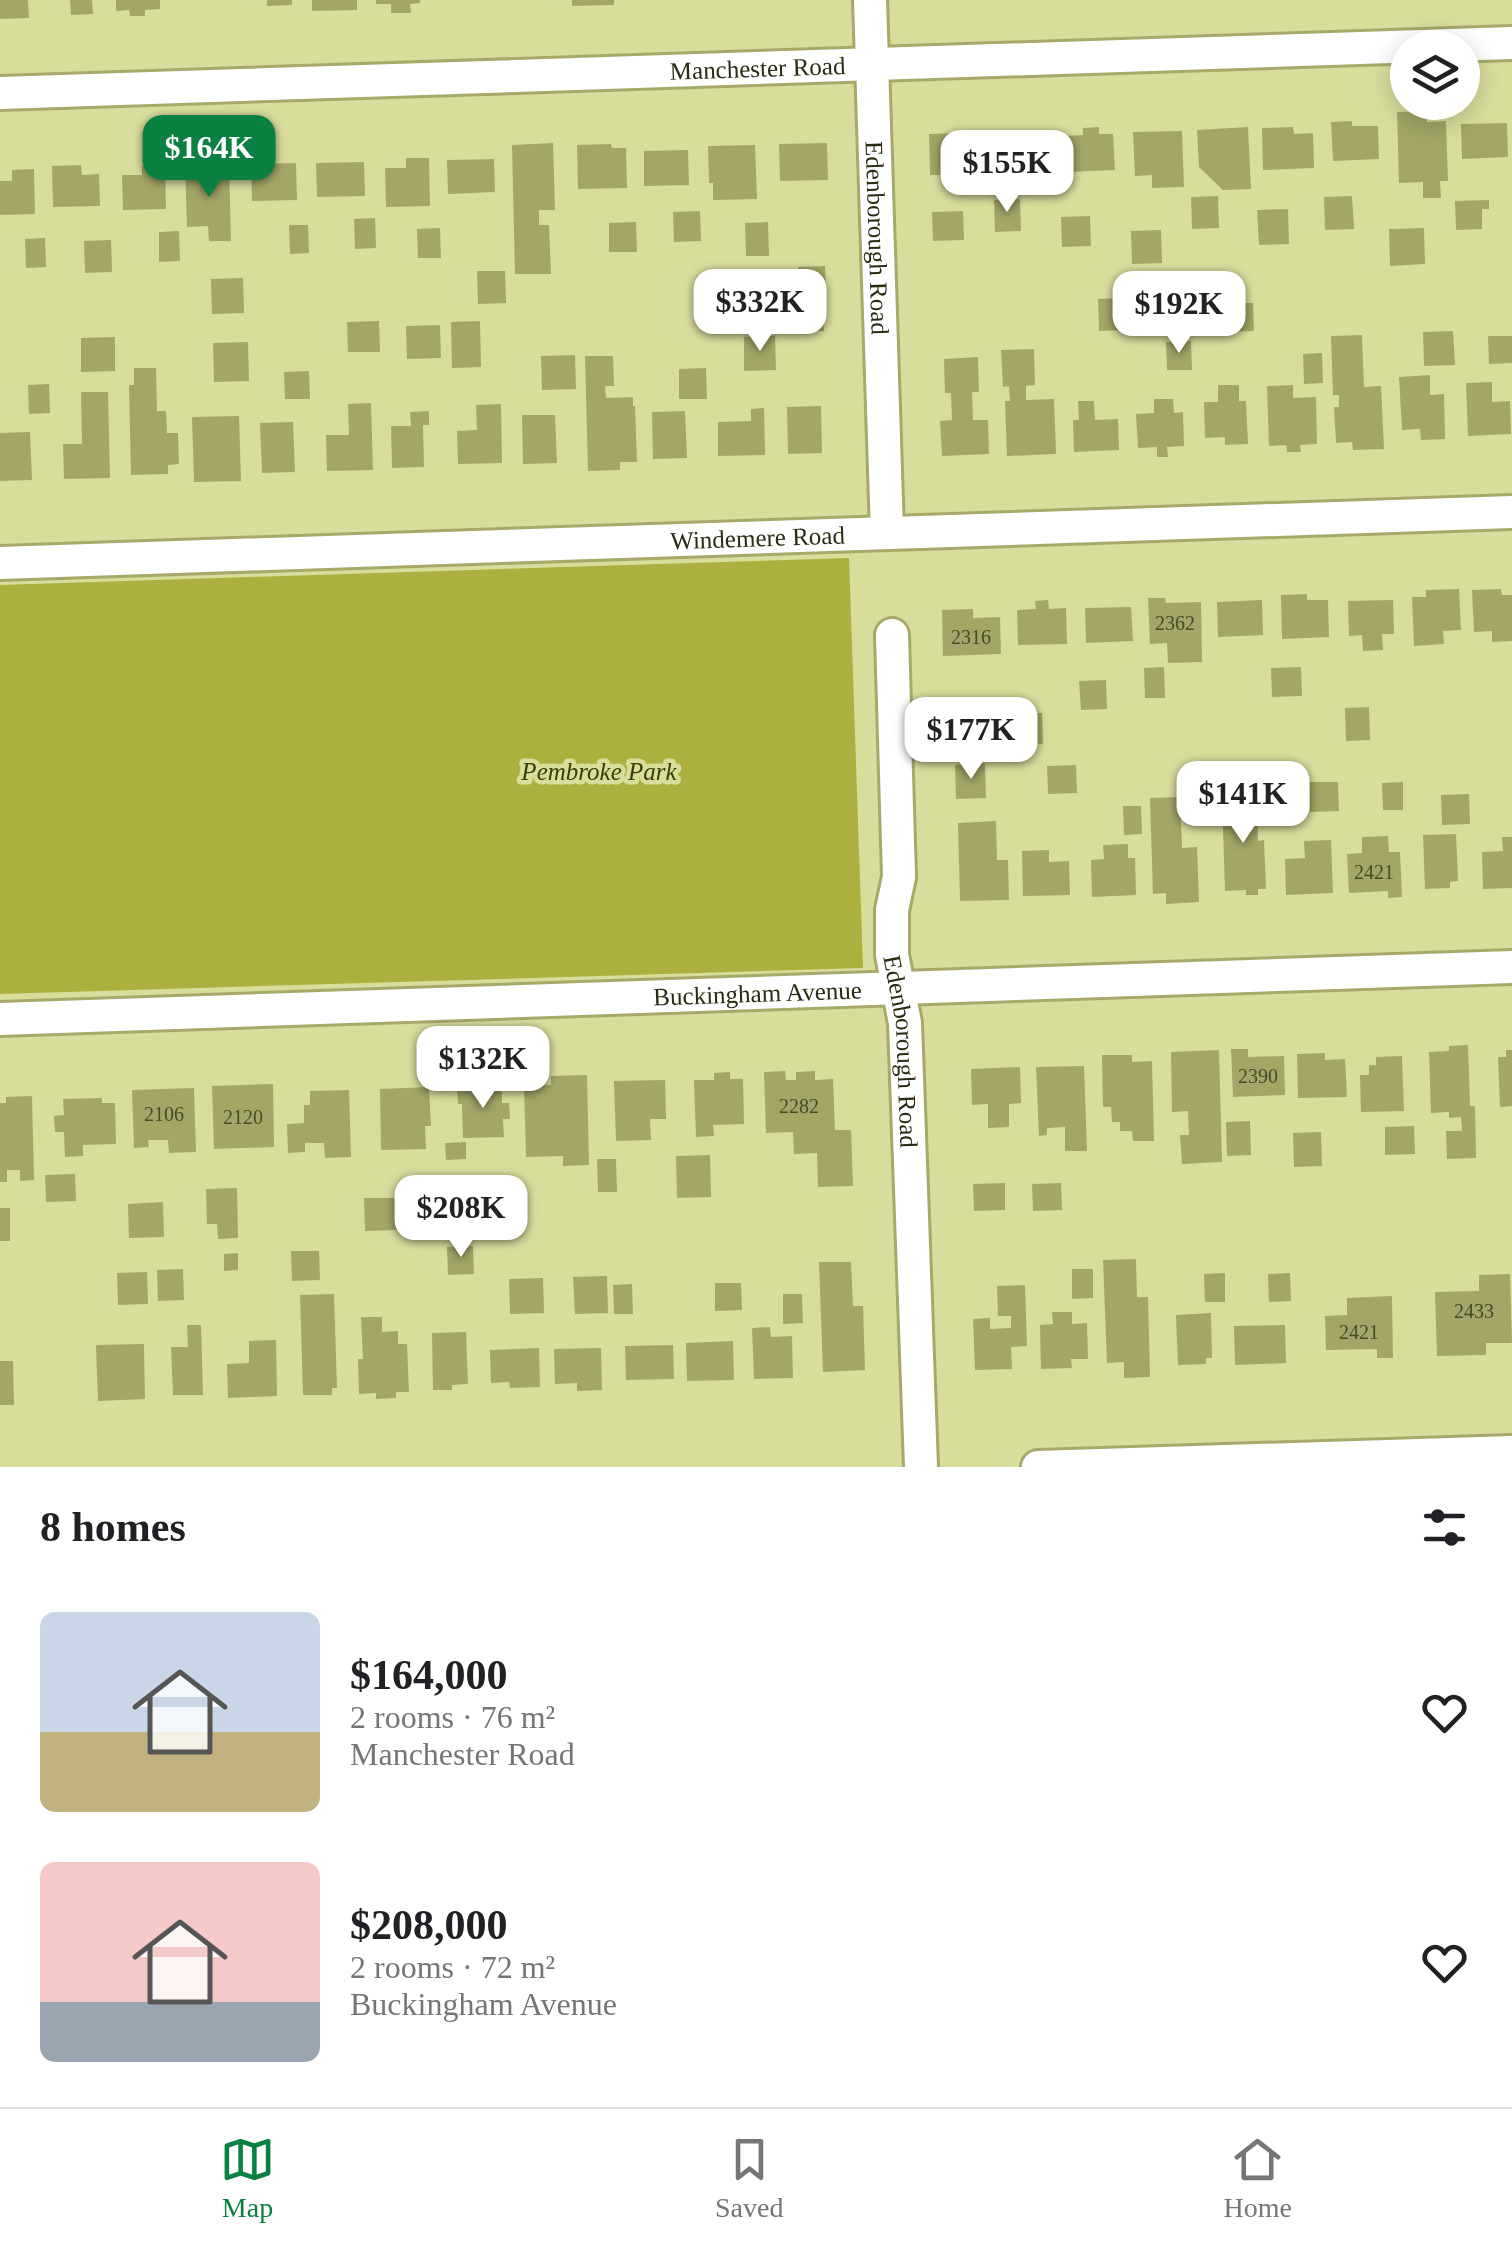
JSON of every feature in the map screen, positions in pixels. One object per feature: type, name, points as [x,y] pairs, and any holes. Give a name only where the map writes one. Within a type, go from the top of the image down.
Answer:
[{"type":"street","name":"Edenborough Road","points":[[870,0],[887,533]]},
{"type":"street","name":"Manchester Road","points":[[0,93],[1512,44]]},
{"type":"street","name":"Windemere Road","points":[[0,563],[1512,512]]},
{"type":"street","name":"Edenborough Road","points":[[892,636],[899,876],[892,910],[892,955],[905,1023],[921,1467]]},
{"type":"street","name":"Buckingham Avenue","points":[[0,1020],[1512,968]]},
{"type":"street","points":[[1038,1467],[1512,1452]]},
{"type":"green space","name":"Pembroke Park","points":[[849,558],[863,968],[0,994],[0,585]]},
{"type":"building","points":[[0,0],[28,0],[29,18],[0,19]]},
{"type":"building","points":[[70,0],[92,0],[93,14],[71,15]]},
{"type":"building","points":[[116,0],[160,0],[160,9],[145,10],[145,16],[130,16],[129,10],[116,11]]},
{"type":"building","points":[[267,0],[292,0],[292,5],[267,6]]},
{"type":"building","points":[[312,0],[357,0],[357,10],[312,11]]},
{"type":"building","points":[[376,0],[420,3],[410,4],[411,13],[391,13],[391,4],[376,4]]},
{"type":"building","points":[[572,0],[614,0],[614,5],[572,6]]},
{"type":"building","points":[[1397,120],[1446,121],[1448,181],[1440,181],[1441,198],[1423,198],[1423,182],[1399,183]]},
{"type":"building","points":[[1352,121],[1352,126],[1378,126],[1379,159],[1333,161],[1331,122]]},
{"type":"building","points":[[1507,123],[1508,157],[1462,159],[1461,124]]},
{"type":"building","points":[[1099,127],[1099,134],[1113,134],[1115,170],[1068,172],[1066,136],[1083,135],[1083,128]]},
{"type":"building","points":[[1248,127],[1251,189],[1223,190],[1199,167],[1197,130]]},
{"type":"building","points":[[1293,127],[1294,134],[1313,133],[1314,168],[1263,170],[1262,128]]},
{"type":"building","points":[[1182,131],[1184,187],[1152,188],[1152,175],[1135,176],[1133,132]]},
{"type":"building","points":[[957,133],[957,140],[981,139],[982,174],[930,175],[929,134]]},
{"type":"building","points":[[1049,136],[1051,173],[1002,174],[1001,138]]},
{"type":"building","points":[[553,143],[555,210],[539,210],[539,225],[549,225],[551,274],[515,274],[512,145]]},
{"type":"building","points":[[827,143],[828,180],[780,181],[779,144]]},
{"type":"building","points":[[611,144],[612,148],[626,148],[627,188],[578,189],[577,145]]},
{"type":"building","points":[[755,145],[757,199],[713,200],[708,146]]},
{"type":"building","points":[[688,150],[689,185],[644,186],[644,151]]},
{"type":"building","points":[[406,158],[429,158],[430,206],[386,207],[385,168],[406,168]]},
{"type":"building","points":[[494,159],[495,192],[448,194],[447,160]]},
{"type":"building","points":[[364,162],[365,196],[317,197],[316,163]]},
{"type":"building","points":[[296,163],[297,200],[252,201],[251,164]]},
{"type":"building","points":[[229,164],[231,241],[209,241],[208,226],[187,227],[185,165]]},
{"type":"building","points":[[81,165],[82,175],[99,174],[100,206],[53,207],[52,166]]},
{"type":"building","points":[[142,166],[165,166],[166,209],[123,210],[122,175],[142,175]]},
{"type":"building","points":[[34,169],[35,214],[0,215],[0,181],[12,181],[12,170]]},
{"type":"building","points":[[1218,196],[1219,228],[1192,229],[1191,197]]},
{"type":"building","points":[[1352,196],[1354,229],[1325,230],[1324,197]]},
{"type":"building","points":[[1020,199],[1021,231],[995,232],[994,200]]},
{"type":"building","points":[[1489,200],[1489,209],[1482,209],[1482,229],[1456,230],[1455,201]]},
{"type":"building","points":[[1288,209],[1289,244],[1259,245],[1257,210]]},
{"type":"building","points":[[700,211],[701,241],[674,242],[673,212]]},
{"type":"building","points":[[963,211],[964,240],[933,241],[932,212]]},
{"type":"building","points":[[1090,216],[1091,246],[1062,247],[1061,217]]},
{"type":"building","points":[[375,218],[376,248],[355,249],[354,219]]},
{"type":"building","points":[[636,222],[637,252],[609,252],[609,223]]},
{"type":"building","points":[[768,222],[769,256],[746,256],[745,223]]},
{"type":"building","points":[[289,225],[308,225],[309,253],[290,254]]},
{"type":"building","points":[[440,228],[441,258],[418,258],[417,229]]},
{"type":"building","points":[[1424,228],[1425,264],[1390,266],[1389,229]]},
{"type":"building","points":[[1161,230],[1162,263],[1132,264],[1131,231]]},
{"type":"building","points":[[179,231],[180,261],[159,262],[159,232]]},
{"type":"building","points":[[45,238],[46,267],[26,268],[25,239]]},
{"type":"building","points":[[111,240],[112,272],[85,273],[84,241]]},
{"type":"building","points":[[825,266],[826,293],[798,294],[798,267]]},
{"type":"building","points":[[477,271],[505,271],[506,303],[478,304]]},
{"type":"building","points":[[243,278],[244,313],[212,314],[211,279]]},
{"type":"building","points":[[1124,298],[1125,330],[1099,331],[1098,299]]},
{"type":"building","points":[[1225,303],[1253,303],[1254,331],[1226,332]]},
{"type":"building","points":[[823,310],[824,331],[796,331],[795,311]]},
{"type":"building","points":[[379,321],[380,352],[348,352],[347,322]]},
{"type":"building","points":[[480,321],[481,367],[452,368],[451,322]]},
{"type":"building","points":[[440,325],[441,358],[407,359],[406,326]]},
{"type":"building","points":[[1453,331],[1455,365],[1424,366],[1423,332]]},
{"type":"building","points":[[1362,335],[1364,387],[1381,386],[1384,449],[1353,450],[1352,442],[1336,443],[1334,407],[1339,407],[1339,395],[1333,395],[1331,336]]},
{"type":"building","points":[[775,336],[776,370],[744,371],[744,337]]},
{"type":"building","points":[[1488,336],[1512,336],[1512,363],[1489,364]]},
{"type":"building","points":[[115,337],[115,371],[81,372],[81,338]]},
{"type":"building","points":[[1191,341],[1192,370],[1167,370],[1166,342]]},
{"type":"building","points":[[248,342],[249,381],[214,382],[213,343]]},
{"type":"building","points":[[1034,349],[1035,385],[1026,386],[1026,400],[1054,399],[1056,454],[1007,456],[1005,401],[1010,401],[1009,386],[1003,387],[1001,350]]},
{"type":"building","points":[[1322,353],[1323,383],[1304,384],[1303,354]]},
{"type":"building","points":[[575,355],[576,389],[542,390],[541,356]]},
{"type":"building","points":[[585,356],[613,356],[614,386],[605,386],[606,398],[633,397],[637,462],[620,462],[620,470],[588,471]]},
{"type":"building","points":[[978,357],[979,392],[972,392],[973,420],[988,420],[989,454],[942,456],[940,421],[952,420],[951,393],[945,393],[944,359]]},
{"type":"building","points":[[134,368],[156,368],[157,411],[166,411],[167,433],[178,433],[179,464],[168,465],[168,474],[131,475],[129,385],[134,385]]},
{"type":"building","points":[[706,368],[707,399],[679,399],[679,369]]},
{"type":"building","points":[[309,371],[310,399],[285,399],[284,372]]},
{"type":"building","points":[[1430,375],[1430,395],[1444,394],[1445,439],[1421,440],[1420,429],[1402,430],[1399,377]]},
{"type":"building","points":[[1492,382],[1492,402],[1510,401],[1511,434],[1468,436],[1466,383]]},
{"type":"building","points":[[49,384],[50,413],[29,414],[28,385]]},
{"type":"building","points":[[1218,385],[1239,385],[1239,401],[1246,401],[1248,444],[1225,445],[1225,437],[1205,438],[1204,402],[1218,402]]},
{"type":"building","points":[[1293,385],[1293,398],[1316,397],[1317,444],[1300,445],[1301,452],[1287,452],[1286,445],[1269,446],[1267,386]]},
{"type":"building","points":[[81,392],[108,392],[110,478],[64,479],[63,444],[82,444]]},
{"type":"building","points":[[1154,399],[1173,399],[1174,413],[1183,412],[1184,446],[1167,447],[1168,457],[1157,457],[1157,447],[1138,448],[1136,414],[1154,413]]},
{"type":"building","points":[[1078,401],[1094,401],[1095,420],[1118,419],[1119,450],[1074,452],[1073,420],[1079,420]]},
{"type":"building","points":[[371,403],[373,470],[327,471],[326,435],[349,435],[348,404]]},
{"type":"building","points":[[501,404],[502,463],[458,464],[457,431],[477,430],[476,405]]},
{"type":"building","points":[[821,406],[822,453],[788,454],[787,407]]},
{"type":"building","points":[[764,408],[765,455],[718,456],[718,422],[751,421],[751,409]]},
{"type":"building","points":[[429,411],[429,425],[423,425],[424,467],[392,468],[391,426],[411,426],[410,412]]},
{"type":"building","points":[[685,411],[687,458],[653,459],[652,412]]},
{"type":"building","points":[[522,415],[555,415],[557,463],[523,464]]},
{"type":"building","points":[[239,416],[241,481],[194,482],[192,417]]},
{"type":"building","points":[[293,422],[295,472],[262,473],[260,423]]},
{"type":"building","points":[[30,432],[32,480],[0,481],[0,433]]},
{"type":"building","points":[[1459,589],[1461,630],[1443,631],[1444,644],[1414,646],[1412,597],[1426,597],[1426,590]]},
{"type":"building","points":[[1501,589],[1502,595],[1512,595],[1512,641],[1492,642],[1492,631],[1474,632],[1472,590]]},
{"type":"building","points":[[1307,594],[1307,600],[1328,600],[1329,637],[1282,639],[1281,595]]},
{"type":"building","points":[[1148,598],[1165,598],[1166,603],[1201,602],[1202,662],[1168,663],[1167,643],[1150,644]]},
{"type":"building","points":[[1048,600],[1049,609],[1066,608],[1067,644],[1018,645],[1017,610],[1036,609],[1035,601]]},
{"type":"building","points":[[1262,600],[1263,635],[1218,637],[1217,602]]},
{"type":"building","points":[[1393,600],[1394,634],[1382,634],[1383,650],[1363,651],[1362,635],[1349,636],[1348,601]]},
{"type":"building","points":[[1131,607],[1133,641],[1086,643],[1085,608]]},
{"type":"building","points":[[973,609],[973,618],[1000,617],[1001,654],[943,656],[942,610]]},
{"type":"building","points":[[1164,667],[1165,698],[1145,698],[1144,668]]},
{"type":"building","points":[[1301,667],[1302,696],[1272,697],[1271,668]]},
{"type":"building","points":[[1106,680],[1107,709],[1081,710],[1079,681]]},
{"type":"building","points":[[1369,707],[1370,740],[1346,741],[1345,708]]},
{"type":"building","points":[[983,710],[983,737],[951,738],[951,712]]},
{"type":"building","points":[[1042,713],[1043,744],[1013,745],[1012,714]]},
{"type":"building","points":[[985,764],[986,798],[956,799],[955,765]]},
{"type":"building","points":[[1076,765],[1077,793],[1048,794],[1047,766]]},
{"type":"building","points":[[1309,782],[1338,782],[1339,811],[1310,812]]},
{"type":"building","points":[[1403,782],[1403,810],[1383,810],[1382,783]]},
{"type":"building","points":[[1469,794],[1470,824],[1442,825],[1441,795]]},
{"type":"building","points":[[1180,797],[1182,848],[1197,847],[1199,902],[1166,904],[1166,893],[1153,894],[1150,798]]},
{"type":"building","points":[[1257,797],[1258,841],[1264,840],[1266,889],[1258,889],[1258,895],[1246,895],[1246,890],[1225,891],[1222,798]]},
{"type":"building","points":[[1123,806],[1141,806],[1142,834],[1124,835]]},
{"type":"building","points":[[996,821],[997,860],[1008,860],[1009,900],[960,901],[958,823]]},
{"type":"building","points":[[1456,834],[1458,881],[1450,882],[1450,888],[1425,889],[1423,835]]},
{"type":"building","points":[[1388,836],[1389,852],[1400,852],[1402,897],[1388,898],[1388,891],[1349,893],[1347,854],[1362,853],[1362,837]]},
{"type":"building","points":[[1502,837],[1512,837],[1512,888],[1483,889],[1482,852],[1503,851]]},
{"type":"building","points":[[1331,840],[1333,893],[1286,895],[1285,859],[1305,858],[1304,841]]},
{"type":"building","points":[[1128,844],[1128,858],[1135,858],[1136,895],[1092,897],[1091,860],[1104,859],[1103,845]]},
{"type":"building","points":[[1049,850],[1049,862],[1069,861],[1070,895],[1023,896],[1022,851]]},
{"type":"building","points":[[1468,1045],[1476,1158],[1447,1159],[1446,1131],[1462,1131],[1461,1117],[1449,1118],[1449,1112],[1431,1113],[1429,1052]]},
{"type":"building","points":[[1231,1049],[1248,1049],[1248,1057],[1284,1056],[1285,1095],[1233,1097]]},
{"type":"building","points":[[1219,1050],[1222,1162],[1182,1164],[1180,1135],[1189,1135],[1188,1111],[1172,1112],[1171,1052]]},
{"type":"building","points":[[1506,1050],[1512,1050],[1512,1106],[1500,1107],[1498,1057],[1506,1057]]},
{"type":"building","points":[[1325,1053],[1325,1060],[1345,1059],[1347,1097],[1298,1098],[1297,1054]]},
{"type":"building","points":[[1102,1055],[1132,1055],[1132,1062],[1152,1061],[1154,1141],[1133,1141],[1132,1131],[1120,1131],[1120,1122],[1112,1122],[1111,1107],[1103,1107]]},
{"type":"building","points":[[1402,1056],[1404,1111],[1361,1112],[1360,1075],[1369,1075],[1369,1065],[1376,1065],[1376,1057]]},
{"type":"building","points":[[1084,1066],[1087,1151],[1065,1151],[1065,1127],[1047,1128],[1047,1135],[1039,1136],[1036,1067]]},
{"type":"building","points":[[1020,1067],[1021,1103],[1009,1104],[1009,1127],[988,1128],[988,1104],[972,1105],[971,1069]]},
{"type":"building","points":[[785,1071],[786,1080],[796,1080],[796,1072],[815,1071],[815,1080],[833,1079],[835,1130],[851,1130],[853,1186],[818,1187],[817,1153],[794,1154],[793,1132],[766,1133],[764,1072]]},
{"type":"building","points":[[730,1072],[730,1079],[743,1079],[744,1124],[713,1125],[714,1136],[696,1137],[694,1080],[714,1080],[714,1073]]},
{"type":"building","points":[[587,1075],[589,1165],[563,1166],[563,1156],[526,1157],[524,1086],[551,1085],[551,1076]]},
{"type":"building","points":[[665,1080],[666,1119],[650,1119],[651,1140],[616,1141],[614,1081]]},
{"type":"building","points":[[273,1084],[274,1147],[214,1149],[212,1086]]},
{"type":"building","points":[[502,1086],[502,1103],[509,1103],[510,1119],[503,1119],[504,1137],[463,1138],[457,1087]]},
{"type":"building","points":[[429,1087],[431,1126],[425,1126],[426,1149],[381,1150],[380,1089]]},
{"type":"building","points":[[194,1088],[196,1152],[169,1153],[168,1140],[148,1140],[149,1147],[134,1148],[132,1090]]},
{"type":"building","points":[[349,1090],[351,1157],[325,1158],[324,1143],[305,1143],[305,1152],[288,1153],[287,1124],[304,1123],[304,1105],[310,1105],[310,1091]]},
{"type":"building","points":[[32,1096],[34,1180],[20,1181],[20,1170],[7,1170],[7,1182],[0,1182],[0,1103],[6,1103],[6,1097]]},
{"type":"building","points":[[102,1098],[102,1103],[115,1103],[116,1144],[83,1145],[83,1156],[65,1157],[64,1132],[55,1132],[54,1116],[64,1115],[63,1099]]},
{"type":"building","points":[[1250,1121],[1251,1155],[1227,1156],[1226,1122]]},
{"type":"building","points":[[1414,1126],[1415,1154],[1385,1155],[1385,1127]]},
{"type":"building","points":[[1321,1132],[1322,1166],[1294,1167],[1293,1133]]},
{"type":"building","points":[[466,1142],[466,1159],[446,1160],[445,1143]]},
{"type":"building","points":[[710,1155],[711,1197],[677,1198],[676,1156]]},
{"type":"building","points":[[597,1159],[616,1159],[617,1192],[598,1192]]},
{"type":"building","points":[[75,1174],[76,1201],[46,1202],[45,1175]]},
{"type":"building","points":[[1005,1183],[1005,1210],[974,1211],[973,1184]]},
{"type":"building","points":[[1061,1183],[1062,1210],[1033,1211],[1032,1184]]},
{"type":"building","points":[[237,1188],[238,1238],[218,1239],[217,1224],[207,1224],[206,1189]]},
{"type":"building","points":[[364,1198],[398,1198],[399,1230],[365,1231]]},
{"type":"building","points":[[163,1202],[164,1237],[129,1238],[128,1204]]},
{"type":"building","points":[[0,1208],[10,1208],[10,1241],[0,1241]]},
{"type":"building","points":[[473,1246],[474,1274],[448,1275],[447,1247]]},
{"type":"building","points":[[291,1251],[319,1251],[320,1280],[292,1281]]},
{"type":"building","points":[[238,1253],[238,1270],[224,1271],[224,1254]]},
{"type":"building","points":[[1136,1259],[1137,1297],[1148,1297],[1150,1377],[1124,1378],[1124,1362],[1107,1363],[1103,1260]]},
{"type":"building","points":[[819,1262],[851,1262],[853,1306],[863,1306],[865,1370],[823,1372]]},
{"type":"building","points":[[183,1269],[184,1300],[158,1301],[157,1270]]},
{"type":"building","points":[[1072,1269],[1093,1269],[1093,1298],[1072,1299]]},
{"type":"building","points":[[147,1272],[148,1304],[118,1305],[117,1273]]},
{"type":"building","points":[[1225,1273],[1225,1302],[1205,1302],[1204,1274]]},
{"type":"building","points":[[1290,1273],[1291,1301],[1269,1302],[1268,1274]]},
{"type":"building","points":[[1510,1274],[1512,1343],[1486,1343],[1486,1355],[1437,1356],[1435,1292],[1479,1291],[1479,1275]]},
{"type":"building","points":[[607,1276],[608,1313],[575,1314],[573,1277]]},
{"type":"building","points":[[543,1278],[544,1313],[510,1314],[509,1279]]},
{"type":"building","points":[[715,1283],[741,1283],[742,1310],[715,1311]]},
{"type":"building","points":[[632,1284],[633,1314],[614,1314],[613,1285]]},
{"type":"building","points":[[1025,1285],[1027,1346],[1011,1347],[1012,1369],[975,1370],[973,1319],[990,1318],[990,1329],[1011,1328],[1011,1316],[998,1316],[997,1286]]},
{"type":"building","points":[[334,1294],[337,1388],[332,1388],[332,1395],[303,1395],[300,1295]]},
{"type":"building","points":[[783,1294],[802,1294],[803,1323],[783,1324]]},
{"type":"building","points":[[1392,1296],[1393,1358],[1377,1358],[1377,1349],[1326,1350],[1325,1316],[1347,1315],[1347,1298]]},
{"type":"building","points":[[1052,1312],[1072,1312],[1072,1324],[1087,1323],[1088,1359],[1071,1359],[1072,1368],[1041,1369],[1040,1325],[1053,1324]]},
{"type":"building","points":[[1211,1313],[1212,1358],[1206,1358],[1206,1364],[1178,1365],[1176,1315]]},
{"type":"building","points":[[361,1317],[382,1317],[382,1332],[398,1331],[398,1344],[407,1344],[409,1392],[396,1392],[396,1398],[376,1399],[376,1393],[359,1394],[358,1359],[363,1359]]},
{"type":"building","points":[[187,1325],[201,1325],[203,1395],[173,1395],[171,1347],[188,1347]]},
{"type":"building","points":[[1285,1325],[1286,1363],[1235,1365],[1234,1326]]},
{"type":"building","points":[[770,1327],[771,1337],[792,1336],[793,1378],[754,1379],[752,1328]]},
{"type":"building","points":[[466,1332],[468,1384],[452,1385],[452,1390],[433,1390],[432,1333]]},
{"type":"building","points":[[276,1340],[277,1396],[228,1398],[227,1364],[249,1363],[249,1341]]},
{"type":"building","points":[[733,1341],[734,1380],[687,1381],[686,1343]]},
{"type":"building","points":[[144,1344],[145,1399],[98,1401],[96,1345]]},
{"type":"building","points":[[673,1345],[674,1379],[626,1380],[625,1346]]},
{"type":"building","points":[[539,1348],[540,1387],[510,1388],[509,1382],[491,1383],[490,1350]]},
{"type":"building","points":[[601,1348],[602,1390],[577,1391],[577,1383],[555,1384],[554,1349]]},
{"type":"building","points":[[0,1361],[13,1361],[14,1405],[0,1405]]}]
